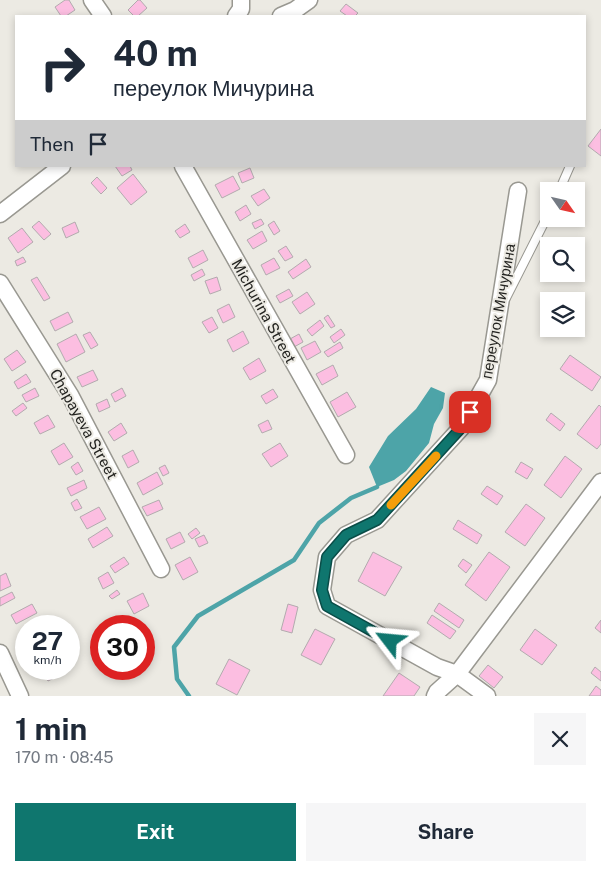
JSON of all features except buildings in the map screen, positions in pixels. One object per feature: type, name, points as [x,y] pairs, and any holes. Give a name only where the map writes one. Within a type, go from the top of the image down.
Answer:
[{"type":"street","points":[[92,0],[102,15]]},
{"type":"street","points":[[237,15],[241,9],[241,0]]},
{"type":"street","points":[[283,15],[295,10],[309,0]]},
{"type":"street","points":[[0,214],[61,167]]},
{"type":"street","name":"Michurina Street","points":[[184,167],[346,455]]},
{"type":"street","name":"переулок Мичурина","points":[[487,696],[457,674],[437,667],[327,606],[322,590],[327,557],[346,535],[377,520],[461,428],[488,380],[518,192]]},
{"type":"street","name":"Chapayeva Street","points":[[0,283],[70,395],[161,569]]},
{"type":"street","points":[[434,696],[457,674],[601,482]]},
{"type":"street","points":[[0,653],[20,696]]},
{"type":"lane","points":[[563,182],[570,167]]},
{"type":"lane","points":[[499,313],[542,228]]},
{"type":"water","points":[[431,387],[445,393],[443,408],[434,424],[429,443],[406,471],[394,480],[377,487],[369,467],[388,436],[416,409]]},
{"type":"waterway","points":[[189,696],[177,679],[174,647],[198,616],[294,560],[319,523],[351,498],[377,487]]},
{"type":"slow traffic","points":[[391,505],[436,456]]},
{"type":"route","points":[[390,641],[327,606],[322,590],[327,557],[346,535],[377,520],[461,428],[470,412]]}]
